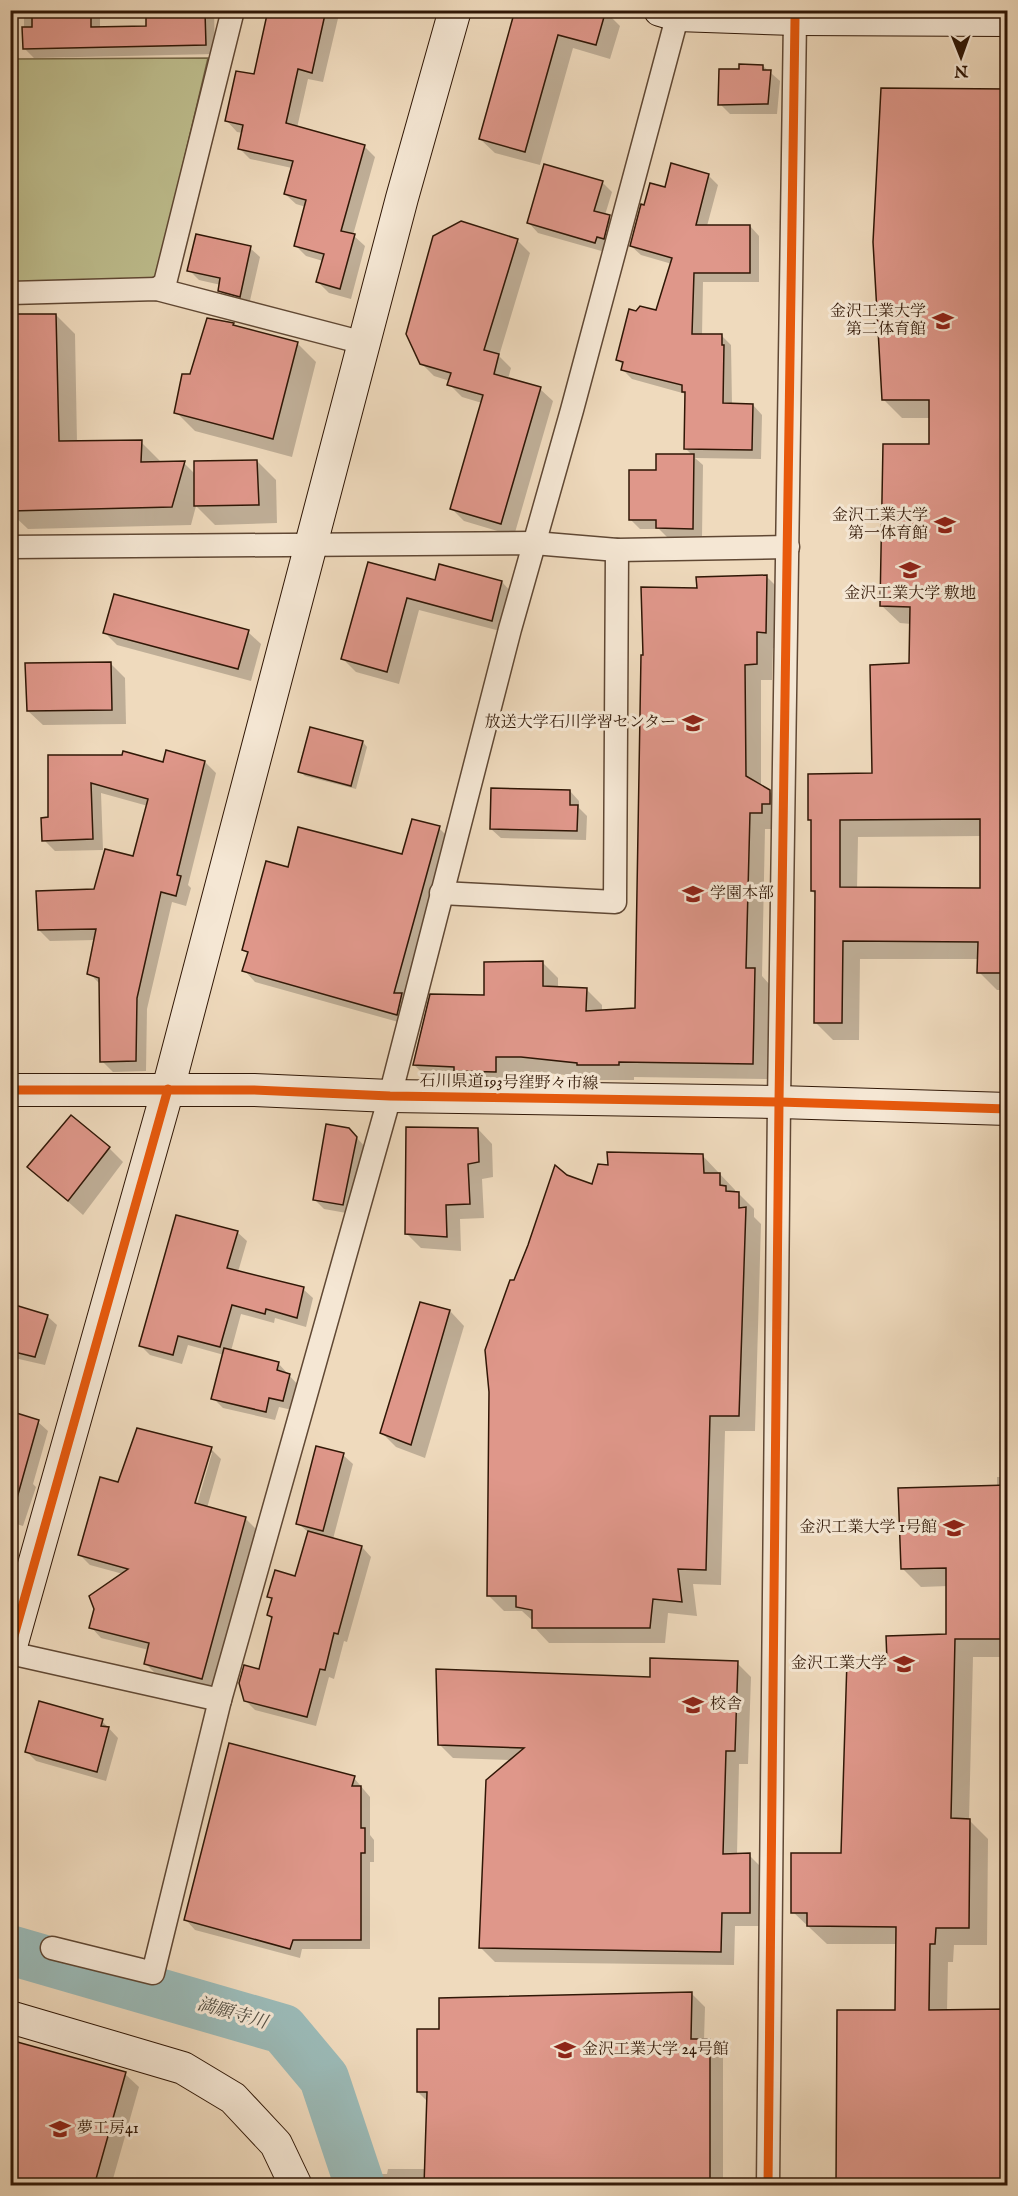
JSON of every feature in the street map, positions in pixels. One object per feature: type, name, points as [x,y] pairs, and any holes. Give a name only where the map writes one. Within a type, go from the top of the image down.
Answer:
[{"type":"street","points":[[156,289],[165,283],[233,10]]},
{"type":"street","points":[[220,1700],[10,1651],[168,1089],[402,198],[455,10]]},
{"type":"street","points":[[52,1948],[153,1974],[220,1700],[390,1096],[510,629],[572,410],[672,12],[795,19],[1008,20]]},
{"type":"street","points":[[768,2186],[779,1102],[795,19]]},
{"type":"street","points":[[10,293],[156,289],[364,343]]},
{"type":"street","points":[[10,547],[534,543],[617,549],[788,548]]},
{"type":"street","points":[[441,893],[615,902],[617,549]]},
{"type":"street","points":[[10,1082],[11,1090]]},
{"type":"street","name":"石川県道193号窪野々市線","points":[[11,1090],[254,1090],[390,1096],[779,1102],[1008,1109]]},
{"type":"street","points":[[10,2017],[183,2068],[233,2098],[276,2144],[296,2186]]},
{"type":"green space","points":[[208,58],[156,279],[11,285],[10,59]]},
{"type":"building","points":[[55,10],[91,10],[91,27],[146,26],[146,13],[205,12],[206,45],[23,49],[22,27],[32,27],[32,12],[55,12]]},
{"type":"building","points":[[268,10],[326,10],[312,73],[298,69],[286,123],[365,145],[341,231],[355,234],[340,289],[316,282],[324,254],[294,246],[306,200],[284,194],[293,161],[238,149],[243,125],[225,121],[236,71],[254,74]]},
{"type":"building","points":[[515,10],[606,10],[596,45],[558,35],[525,152],[479,139]]},
{"type":"building","points":[[739,64],[763,65],[763,70],[771,70],[768,104],[718,105],[719,69],[739,69]]},
{"type":"building","points":[[881,88],[1008,89],[1008,973],[977,973],[978,942],[843,941],[842,1023],[814,1023],[815,891],[811,891],[811,820],[808,820],[808,774],[872,773],[870,665],[909,663],[910,607],[880,606],[883,444],[929,444],[929,400],[882,400],[873,242]],"holes":[[[980,819],[980,888],[840,887],[840,820]]]},
{"type":"building","points":[[671,163],[709,174],[696,225],[750,225],[750,273],[694,273],[692,334],[722,334],[722,345],[724,345],[723,403],[753,404],[752,450],[684,449],[685,392],[682,392],[682,385],[621,370],[623,362],[616,360],[629,309],[636,311],[640,306],[656,310],[672,258],[630,246],[641,204],[644,205],[650,183],[665,187]]},
{"type":"building","points":[[544,164],[603,181],[594,211],[610,215],[604,239],[597,237],[595,243],[527,223]]},
{"type":"building","points":[[461,221],[518,239],[484,350],[499,354],[494,374],[541,387],[501,524],[450,509],[483,395],[447,385],[451,373],[420,364],[406,334],[433,236]]},
{"type":"building","points":[[196,234],[251,246],[240,297],[218,291],[220,278],[187,271]]},
{"type":"building","points":[[10,314],[56,314],[59,441],[142,440],[141,462],[185,461],[172,507],[10,511]]},
{"type":"building","points":[[207,318],[234,323],[233,325],[298,342],[273,439],[174,413],[182,374],[190,374]]},
{"type":"building","points":[[656,454],[694,454],[693,529],[656,528],[656,520],[629,520],[629,470],[656,470]]},
{"type":"building","points":[[257,460],[259,505],[194,506],[194,461]]},
{"type":"building","points":[[368,562],[435,580],[439,564],[502,581],[492,621],[407,598],[387,672],[341,659]]},
{"type":"building","points":[[767,575],[766,633],[757,632],[757,664],[745,665],[746,776],[770,790],[770,804],[762,804],[762,813],[750,813],[746,968],[755,968],[753,1064],[619,1062],[619,1065],[577,1065],[577,1063],[521,1057],[496,1057],[496,1072],[454,1071],[454,1067],[413,1065],[430,994],[484,995],[484,962],[543,961],[543,986],[587,988],[586,1011],[635,1008],[641,655],[643,655],[641,587],[697,588],[696,577]]},
{"type":"building","points":[[114,594],[249,630],[238,669],[103,633]]},
{"type":"building","points":[[111,662],[112,710],[27,711],[25,663]]},
{"type":"building","points":[[310,727],[363,741],[351,786],[298,772]]},
{"type":"building","points":[[166,750],[205,761],[177,875],[181,876],[176,896],[161,892],[137,998],[136,1061],[100,1062],[99,978],[87,974],[96,929],[38,930],[36,891],[94,889],[105,849],[133,856],[148,799],[91,783],[93,839],[42,841],[41,818],[48,817],[48,755],[122,755],[123,751],[163,762]]},
{"type":"building","points":[[491,788],[570,790],[570,805],[578,805],[577,831],[490,829]]},
{"type":"building","points":[[412,819],[440,826],[394,993],[402,993],[397,1015],[242,971],[248,952],[242,950],[266,861],[288,867],[298,827],[402,854]]},
{"type":"building","points":[[71,1115],[110,1147],[68,1201],[27,1167]]},
{"type":"building","points":[[326,1124],[349,1128],[357,1137],[343,1205],[313,1200]]},
{"type":"building","points":[[406,1127],[478,1128],[479,1162],[468,1164],[470,1204],[446,1205],[447,1237],[405,1234]]},
{"type":"building","points":[[607,1152],[703,1154],[704,1173],[720,1173],[720,1185],[726,1186],[726,1191],[739,1192],[739,1208],[746,1207],[739,1416],[710,1416],[706,1570],[678,1569],[682,1602],[653,1599],[650,1628],[532,1628],[532,1610],[516,1607],[516,1596],[487,1596],[489,1392],[485,1350],[510,1280],[514,1280],[528,1245],[555,1165],[567,1175],[592,1184],[598,1164],[608,1165]]},
{"type":"building","points":[[176,1215],[238,1231],[227,1268],[304,1287],[297,1318],[266,1309],[265,1314],[232,1305],[220,1347],[178,1336],[173,1355],[139,1346]]},
{"type":"building","points":[[420,1302],[450,1310],[411,1445],[380,1433]]},
{"type":"building","points":[[15,1305],[48,1315],[35,1357],[10,1351],[10,1308],[14,1309]]},
{"type":"building","points":[[224,1348],[279,1362],[277,1370],[290,1374],[283,1401],[269,1398],[266,1412],[211,1399]]},
{"type":"building","points":[[10,1411],[39,1420],[17,1498],[10,1498]]},
{"type":"building","points":[[137,1428],[212,1447],[195,1503],[246,1517],[202,1679],[144,1664],[149,1643],[89,1628],[94,1609],[89,1596],[128,1569],[78,1555],[100,1477],[118,1482]]},
{"type":"building","points":[[316,1446],[344,1453],[323,1531],[296,1524]]},
{"type":"building","points":[[1008,1485],[1008,1639],[955,1639],[951,1818],[970,1819],[969,1928],[936,1928],[935,1944],[930,1944],[929,2010],[1008,2009],[1008,2186],[836,2186],[837,2010],[895,2010],[896,1927],[807,1926],[807,1913],[791,1913],[791,1853],[841,1853],[847,1660],[887,1661],[886,1636],[946,1634],[946,1568],[901,1569],[898,1488]]},
{"type":"building","points":[[308,1531],[362,1546],[338,1634],[334,1633],[325,1670],[320,1669],[307,1717],[244,1701],[239,1683],[244,1665],[259,1669],[272,1617],[267,1615],[272,1598],[267,1597],[275,1570],[295,1576]]},
{"type":"building","points":[[650,1658],[738,1661],[735,1751],[726,1751],[723,1854],[750,1853],[750,1913],[722,1913],[721,1952],[479,1948],[486,1780],[524,1748],[438,1745],[436,1669],[650,1677]]},
{"type":"building","points":[[39,1701],[103,1719],[101,1726],[109,1727],[97,1772],[25,1752]]},
{"type":"building","points":[[229,1743],[355,1776],[352,1786],[361,1786],[361,1828],[365,1828],[365,1853],[361,1853],[361,1940],[293,1940],[290,1949],[184,1920]]},
{"type":"building","name":"金沢工業大学 24号館","points":[[692,1992],[691,2039],[710,2039],[710,2186],[424,2186],[427,2092],[417,2092],[417,2029],[439,2029],[439,1998]]},
{"type":"building","name":"夢工房41","points":[[10,2040],[126,2072],[94,2186],[10,2186]]},
{"type":"waterway","name":"満願寺川","points":[[10,1950],[283,2029],[324,2078],[360,2186]]},
{"type":"cycle path","points":[[768,2186],[779,1102],[795,19]]},
{"type":"cycle path","points":[[10,1650],[168,1089]]},
{"type":"cycle path","points":[[10,1090],[254,1090],[390,1096],[779,1102],[1008,1109]]},
{"type":"place","name":"金沢工業大学 第二体育館","points":[[943,321]]},
{"type":"place","name":"金沢工業大学 第一体育館","points":[[945,525]]},
{"type":"place","name":"金沢工業大学 敷地","points":[[910,570]]},
{"type":"place","name":"放送大学石川学習センター","points":[[693,723]]},
{"type":"place","name":"学園本部","points":[[693,894]]},
{"type":"place","name":"金沢工業大学 1号館","points":[[954,1528]]},
{"type":"place","name":"金沢工業大学","points":[[904,1664]]},
{"type":"place","name":"校舎","points":[[693,1705]]},
{"type":"place","name":"金沢工業大学 24号館","points":[[565,2050]]},
{"type":"place","name":"夢工房41","points":[[60,2129]]}]
